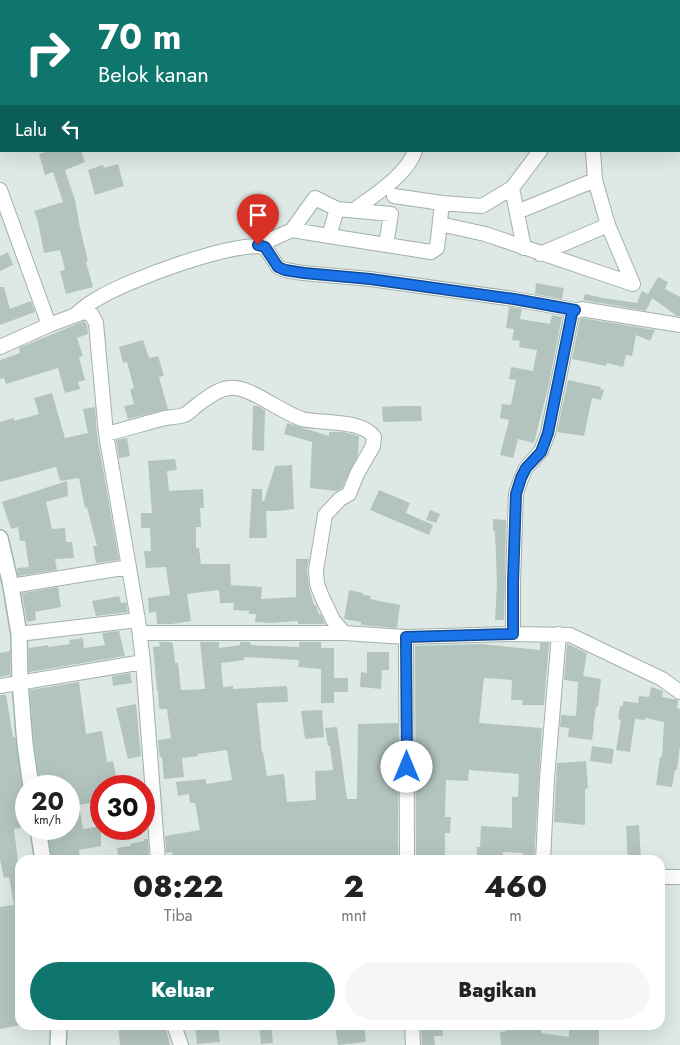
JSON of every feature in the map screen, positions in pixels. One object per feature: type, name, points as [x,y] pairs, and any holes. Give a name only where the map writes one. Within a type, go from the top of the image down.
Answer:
[{"type":"street","points":[[354,210],[396,176],[412,160],[415,152]]},
{"type":"street","points":[[394,196],[442,203],[482,206],[512,188],[539,152]]},
{"type":"street","points":[[440,224],[485,234],[540,254],[557,254],[632,284],[608,225],[595,180],[592,152]]},
{"type":"street","points":[[386,245],[396,176]]},
{"type":"street","points":[[517,212],[595,180]]},
{"type":"street","points":[[512,188],[524,248]]},
{"type":"street","points":[[0,190],[49,325]]},
{"type":"street","points":[[73,317],[97,298],[150,274],[181,263],[258,245],[292,230],[315,198],[337,209],[392,214]]},
{"type":"street","points":[[292,230],[431,252],[437,248],[442,203]]},
{"type":"street","points":[[329,236],[337,209]]},
{"type":"street","points":[[557,254],[608,225]]},
{"type":"street","points":[[258,245],[265,247],[278,267],[285,270],[370,279],[514,299],[575,310],[581,308],[680,325]]},
{"type":"street","points":[[513,634],[516,494],[524,473],[541,452],[548,433],[572,313],[575,310]]},
{"type":"street","points":[[0,347],[84,312],[92,315],[96,322],[106,434],[139,627],[158,855]]},
{"type":"street","points":[[106,434],[166,418],[185,415],[196,405],[216,393],[230,388],[246,390],[305,420],[352,425],[371,432],[374,441],[373,446],[357,474],[349,494],[340,498],[325,515],[316,570],[317,584],[322,597],[333,620],[344,633]]},
{"type":"street","points":[[0,538],[6,578],[19,634],[20,682],[29,775]]},
{"type":"street","points":[[6,578],[129,567]]},
{"type":"street","points":[[19,634],[139,627],[344,633],[406,637],[560,634],[570,635],[662,679],[680,692]]},
{"type":"street","points":[[543,855],[547,779],[560,634]]},
{"type":"street","points":[[406,637],[407,855]]},
{"type":"street","points":[[0,686],[143,662]]},
{"type":"street","points":[[39,840],[41,855]]},
{"type":"street","points":[[665,877],[680,877]]},
{"type":"street","points":[[58,1045],[59,1030]]},
{"type":"street","points":[[176,1030],[181,1045]]},
{"type":"street","points":[[412,1030],[413,1045]]},
{"type":"building","points":[[46,152],[81,152],[85,162],[65,170],[75,200],[88,261],[86,262],[93,287],[66,294],[60,271],[65,270],[60,250],[44,253],[34,211],[63,202],[53,172],[45,175],[39,154]]},
{"type":"building","points":[[118,164],[124,186],[95,195],[88,170],[103,165],[104,168]]},
{"type":"building","points":[[8,252],[13,265],[0,271],[0,256]]},
{"type":"building","points":[[658,277],[668,282],[665,289],[680,297],[680,316],[677,316],[652,298],[646,311],[583,300],[585,294],[637,303],[642,291],[648,294]]},
{"type":"building","points":[[536,283],[564,288],[562,299],[535,294]]},
{"type":"building","points":[[0,287],[4,287],[10,309],[31,301],[35,312],[0,325]]},
{"type":"building","points":[[509,307],[522,309],[520,319],[550,324],[552,315],[562,317],[548,388],[534,443],[518,439],[513,458],[500,455],[509,420],[500,418],[502,404],[511,405],[516,380],[509,379],[511,367],[533,371],[537,350],[519,347],[520,341],[512,340],[514,329],[506,328]]},
{"type":"building","points":[[580,319],[655,330],[650,341],[636,335],[632,356],[626,355],[623,367],[607,363],[606,366],[572,359]]},
{"type":"building","points":[[84,321],[87,325],[88,334],[77,338],[83,356],[79,357],[85,380],[78,382],[80,389],[65,393],[58,368],[6,384],[4,378],[0,379],[0,360],[20,353],[19,348]]},
{"type":"building","points":[[143,340],[149,358],[158,356],[164,376],[159,377],[168,409],[128,419],[124,406],[134,404],[130,390],[134,388],[127,362],[123,363],[119,347]]},
{"type":"building","points":[[568,380],[601,387],[600,389],[604,390],[601,400],[592,398],[584,436],[557,432]]},
{"type":"building","points":[[52,393],[65,438],[88,433],[83,409],[95,407],[97,435],[119,560],[96,563],[93,546],[97,546],[87,507],[85,508],[79,478],[60,481],[56,467],[0,482],[0,422],[14,418],[14,421],[39,414],[34,398]]},
{"type":"building","points":[[253,406],[258,406],[265,410],[264,451],[252,450]]},
{"type":"building","points":[[421,406],[422,421],[383,422],[382,407]]},
{"type":"building","points":[[287,423],[329,436],[329,432],[344,432],[359,436],[358,455],[342,488],[336,491],[310,488],[312,442],[284,434]]},
{"type":"building","points":[[127,438],[130,456],[119,458],[116,440]]},
{"type":"building","points":[[175,459],[177,470],[167,471],[169,491],[203,489],[204,508],[200,508],[201,527],[196,527],[196,548],[199,548],[201,564],[230,564],[231,585],[262,587],[261,599],[296,597],[296,559],[309,559],[307,570],[309,587],[314,605],[316,605],[319,615],[321,614],[325,624],[298,624],[298,621],[255,622],[256,614],[249,614],[249,611],[233,610],[234,603],[220,603],[219,590],[187,594],[191,621],[157,624],[156,612],[149,613],[148,598],[170,595],[166,567],[146,568],[144,551],[151,551],[150,528],[141,528],[141,513],[152,513],[148,461]]},
{"type":"building","points":[[292,465],[294,509],[266,511],[267,538],[249,538],[252,489],[262,489],[262,501],[264,501],[275,466]]},
{"type":"building","points":[[67,481],[68,496],[46,502],[52,529],[65,528],[66,542],[72,542],[74,558],[55,559],[57,570],[18,576],[17,568],[29,567],[25,541],[20,541],[18,527],[11,529],[2,502]]},
{"type":"building","points":[[379,490],[410,503],[406,513],[433,525],[429,535],[370,510]]},
{"type":"building","points":[[430,510],[440,514],[436,523],[426,520]]},
{"type":"building","points":[[493,519],[506,520],[504,620],[495,620],[497,584]]},
{"type":"building","points":[[58,587],[61,607],[35,612],[36,620],[27,622],[22,593]]},
{"type":"building","points":[[349,590],[371,596],[370,599],[400,605],[397,628],[361,625],[361,622],[344,619]]},
{"type":"building","points":[[119,596],[121,603],[126,602],[128,612],[96,616],[92,601]]},
{"type":"building","points":[[119,631],[125,656],[29,672],[29,648],[70,644],[69,640],[83,638],[84,648],[105,645],[102,633]]},
{"type":"building","points":[[159,642],[171,642],[173,644],[175,663],[178,663],[181,690],[205,689],[200,642],[219,642],[219,648],[240,645],[240,642],[250,642],[251,645],[299,647],[299,642],[321,642],[321,648],[334,648],[334,678],[348,678],[348,692],[334,692],[334,703],[321,703],[321,669],[298,667],[299,660],[244,657],[245,660],[221,663],[223,687],[233,686],[233,689],[287,686],[288,702],[257,703],[262,753],[267,776],[284,774],[287,802],[316,800],[315,771],[333,770],[330,746],[328,746],[325,728],[337,727],[347,799],[357,799],[358,724],[398,723],[398,855],[172,855],[172,852],[166,853],[165,836],[200,830],[195,803],[190,803],[189,794],[178,796],[176,782],[206,779],[206,784],[232,780],[227,750],[182,758],[184,777],[164,779],[158,740],[171,738],[167,709],[159,709],[153,647],[160,646]]},
{"type":"building","points":[[540,643],[549,643],[544,705],[522,705],[523,700],[511,700],[512,680],[484,678],[479,723],[542,728],[534,855],[503,852],[503,855],[477,855],[477,847],[480,847],[481,826],[512,828],[512,797],[518,797],[519,774],[469,770],[468,781],[446,780],[445,817],[451,817],[450,833],[445,833],[445,855],[416,855],[415,646],[482,644],[540,650]]},
{"type":"building","points":[[567,644],[587,653],[583,676],[601,679],[592,740],[568,737],[569,728],[560,727],[561,715],[576,716],[578,682],[564,680]]},
{"type":"building","points":[[10,651],[10,675],[0,677],[0,653]]},
{"type":"building","points":[[367,652],[389,652],[389,670],[382,670],[381,689],[360,687],[361,672],[367,673]]},
{"type":"building","points":[[130,673],[132,683],[113,686],[112,676]]},
{"type":"building","points":[[79,682],[86,734],[102,731],[107,762],[113,761],[116,775],[90,775],[90,803],[80,805],[80,775],[38,775],[30,690]]},
{"type":"building","points":[[651,687],[663,691],[662,697],[678,700],[677,708],[680,709],[680,745],[677,770],[675,770],[672,787],[656,785],[660,757],[662,757],[664,722],[645,718],[645,720],[635,719],[630,752],[616,750],[621,720],[618,719],[620,706],[623,706],[623,701],[638,703],[639,696],[649,697]]},
{"type":"building","points":[[0,695],[6,695],[21,775],[15,775],[14,829],[17,855],[15,855],[15,1026],[0,1029],[0,907],[14,905],[9,877],[4,878],[0,860]]},
{"type":"building","points":[[136,704],[141,756],[128,759],[116,708]]},
{"type":"building","points":[[322,710],[324,737],[305,739],[301,711]]},
{"type":"building","points":[[592,746],[614,749],[612,764],[590,761]]},
{"type":"building","points":[[586,761],[588,788],[585,789],[585,825],[554,822],[557,763]]},
{"type":"building","points":[[80,811],[83,829],[90,828],[90,840],[101,840],[101,846],[79,850],[80,855],[51,855],[49,840],[80,840]]},
{"type":"building","points":[[639,825],[641,855],[628,855],[626,826]]},
{"type":"building","points":[[148,840],[149,855],[118,855],[117,848],[131,846],[130,844]]},
{"type":"building","points":[[118,1030],[166,1030],[170,1045],[120,1045]]},
{"type":"building","points":[[196,1030],[219,1030],[220,1042],[197,1044]]},
{"type":"building","points":[[260,1030],[272,1030],[273,1043],[261,1044]]},
{"type":"building","points":[[336,1030],[365,1030],[366,1042],[338,1045]]},
{"type":"building","points":[[421,1030],[442,1030],[443,1036],[434,1036],[435,1045],[422,1045]]},
{"type":"building","points":[[541,1030],[541,1033],[569,1037],[569,1030],[599,1030],[599,1045],[501,1045],[500,1032]]},
{"type":"route","points":[[258,245],[265,247],[278,267],[285,270],[370,279],[514,299],[575,310],[572,313],[548,433],[541,452],[526,468],[516,494],[513,634],[406,637],[407,767]]}]
